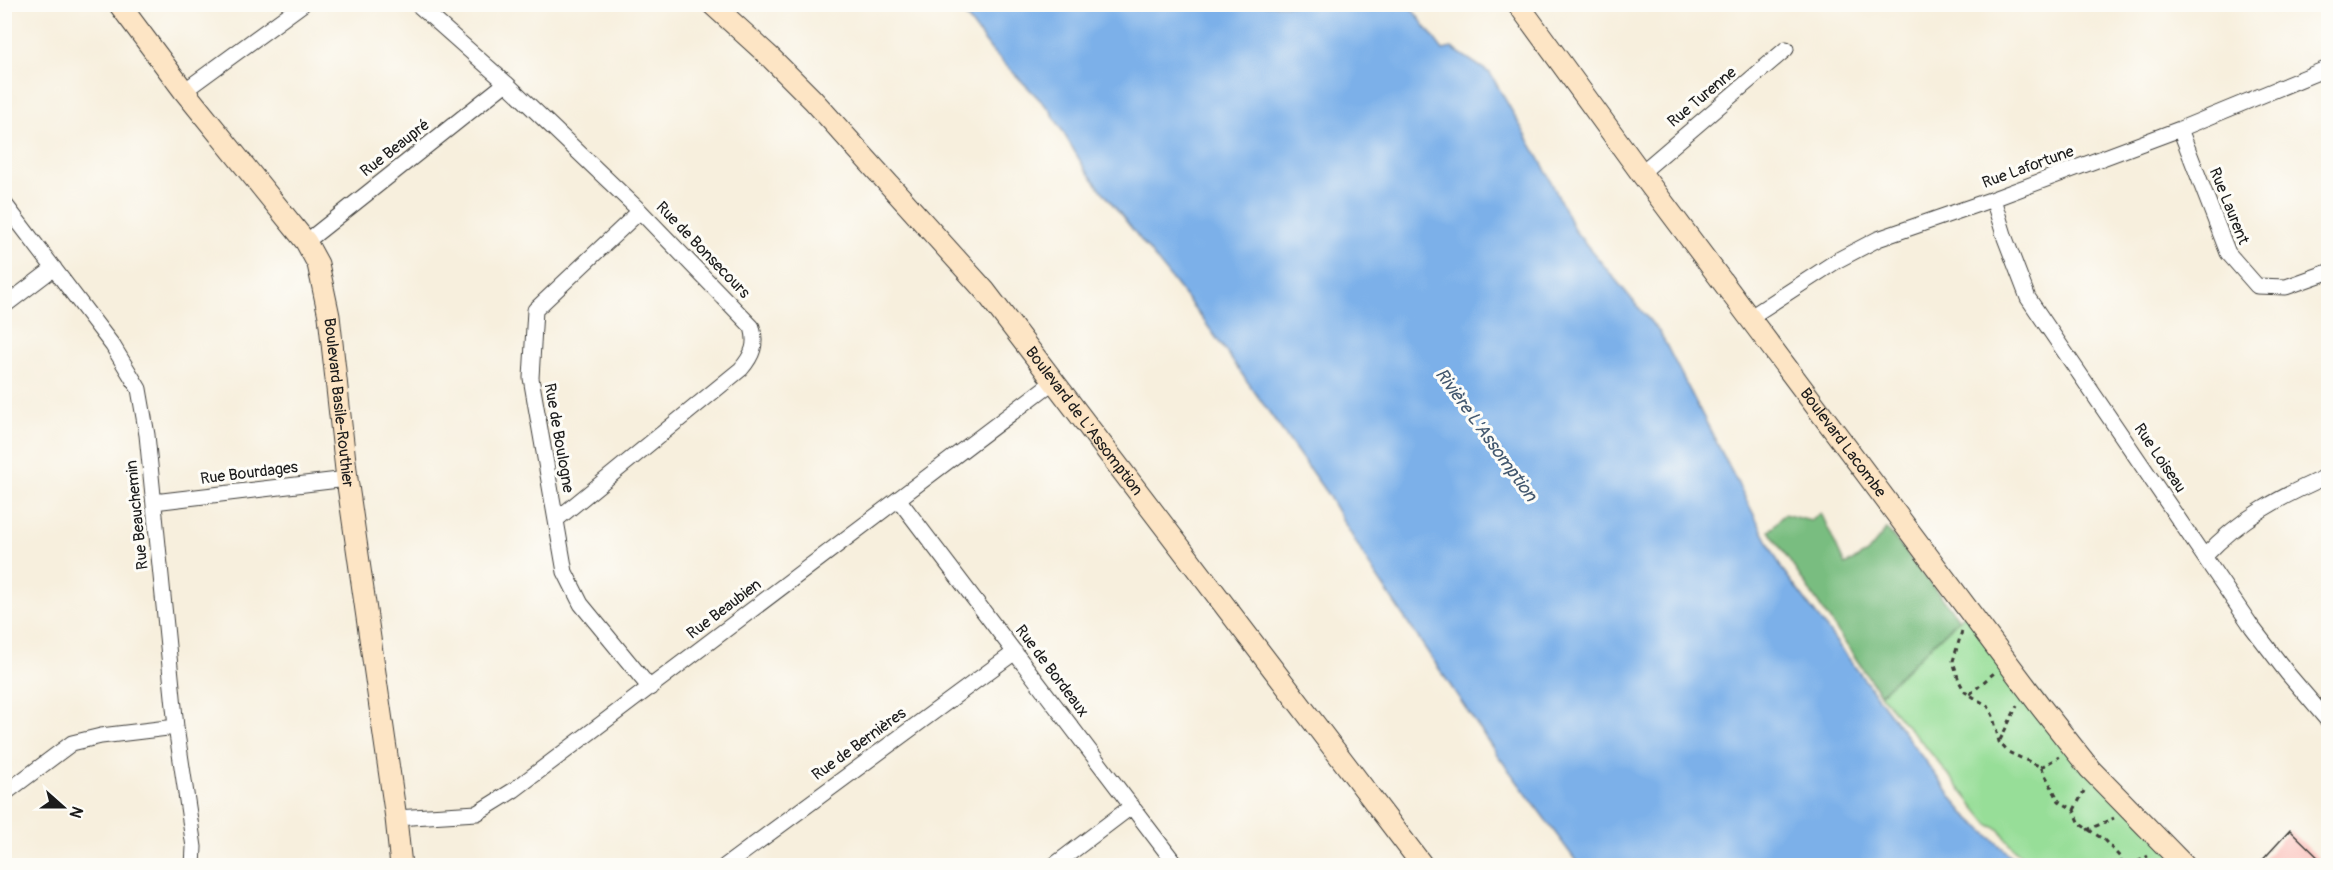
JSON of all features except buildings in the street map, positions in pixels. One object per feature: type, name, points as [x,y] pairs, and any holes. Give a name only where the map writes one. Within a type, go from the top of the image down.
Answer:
[{"type":"street","name":"Boulevard Basile-Routhier","points":[[119,4],[184,91],[306,242],[318,264],[329,316],[347,479],[401,866]]},
{"type":"street","points":[[184,91],[303,4]]},
{"type":"street","name":"Rue de Bonsecours","points":[[417,4],[506,83],[640,211],[752,327],[756,340],[751,357],[741,369],[555,520]]},
{"type":"street","name":"Boulevard de L'Assomption","points":[[712,4],[813,100],[986,291],[1423,866]]},
{"type":"street","name":"Boulevard Lacombe","points":[[1518,4],[2026,689],[2090,769],[2185,866]]},
{"type":"street","name":"Rue Turenne","points":[[1641,172],[1786,49]]},
{"type":"street","name":"Rue Lafortune","points":[[1749,318],[1839,260],[1878,239],[2180,129],[2328,68]]},
{"type":"street","name":"Rue Beaupré","points":[[306,242],[506,83]]},
{"type":"street","name":"Rue Laurent","points":[[2180,129],[2228,253],[2257,286],[2286,287],[2328,272]]},
{"type":"street","name":"Rue Loiseau","points":[[1993,199],[2028,298],[2252,627],[2328,721]]},
{"type":"street","name":"Rue Beauchemin","points":[[4,203],[113,346],[139,389],[147,435],[176,727],[194,847],[193,866]]},
{"type":"street","name":"Rue de Boulogne","points":[[640,211],[535,310],[531,378],[565,572],[581,604],[650,688]]},
{"type":"street","points":[[4,306],[54,268]]},
{"type":"street","name":"Rue Beaubien","points":[[396,818],[477,813],[514,790],[1054,381]]},
{"type":"street","points":[[2205,556],[2226,533],[2287,494],[2328,476]]},
{"type":"street","name":"Rue Bourdages","points":[[154,502],[347,479]]},
{"type":"street","name":"Rue de Bordeaux","points":[[899,500],[1177,866]]},
{"type":"street","name":"Rue de Bernières","points":[[725,866],[1015,652]]},
{"type":"street","points":[[4,794],[72,743],[101,736],[176,727]]},
{"type":"street","points":[[1053,866],[1132,806]]},
{"type":"path","points":[[1970,614],[1959,639],[1953,662],[1965,692],[1988,706],[1994,717],[1999,742],[2008,752],[2041,767],[2059,801],[2074,810],[2080,824],[2109,845],[2120,857],[2123,866]]},
{"type":"path","points":[[1970,694],[2006,662]]},
{"type":"path","points":[[1999,742],[2026,689]]},
{"type":"path","points":[[2087,830],[2117,816]]},
{"type":"green space","points":[[1821,513],[1845,565],[1867,553],[1887,529],[1959,619],[1880,694],[1769,531],[1784,514],[1811,521]]},
{"type":"green space","points":[[1968,611],[2185,865],[2034,865],[2016,851],[1999,829],[1989,825],[1880,694]]},
{"type":"water","name":"Rivière L'Assomption","points":[[957,5],[1409,5],[1443,50],[1452,48],[1490,73],[1543,165],[1575,231],[1660,333],[1782,569],[1963,812],[2021,865],[1579,865],[1496,753],[1371,568],[1328,495],[1202,318],[1085,169],[1050,110],[992,51]]}]
